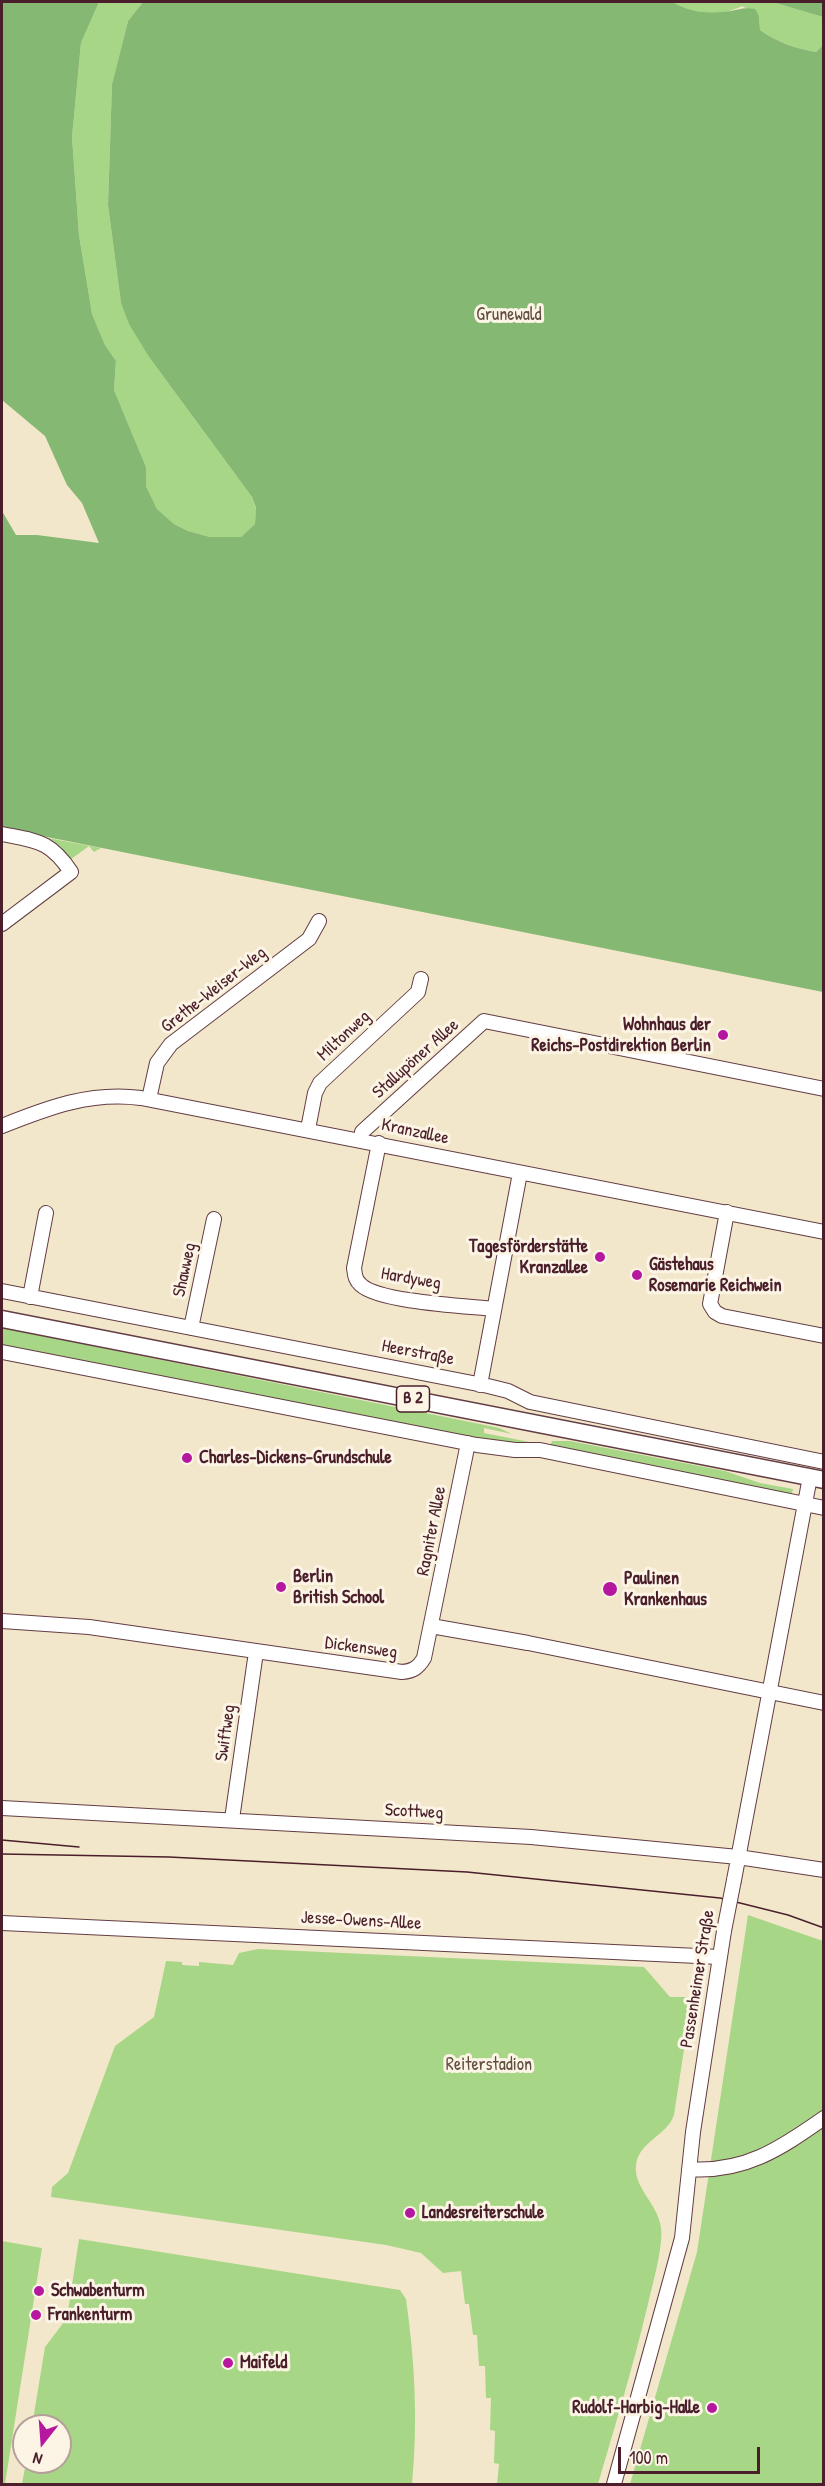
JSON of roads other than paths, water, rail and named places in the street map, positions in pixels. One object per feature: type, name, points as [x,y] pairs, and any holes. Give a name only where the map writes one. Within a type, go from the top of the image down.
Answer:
[{"type":"main road","name":"B 2","points":[[2,1319],[817,1479]]},
{"type":"street","points":[[2,834],[49,846],[71,872],[2,924]]},
{"type":"street","name":"Grethe-Weiser-Weg","points":[[149,1099],[157,1063],[167,1049],[203,1018],[309,939],[319,921]]},
{"type":"street","name":"Miltonweg","points":[[308,1129],[315,1093],[320,1083],[418,992],[421,979]]},
{"type":"street","name":"Stallupöner Allee","points":[[361,1139],[362,1132],[484,1022],[824,1089]]},
{"type":"street","name":"Kranzallee","points":[[2,1126],[44,1109],[89,1098],[130,1096],[361,1139],[520,1173],[824,1232]]},
{"type":"street","name":"Hardyweg","points":[[379,1143],[354,1268],[355,1277],[368,1290],[395,1297],[494,1310]]},
{"type":"street","points":[[480,1385],[520,1173]]},
{"type":"street","points":[[727,1212],[710,1304],[715,1312],[722,1316],[824,1336]]},
{"type":"street","points":[[30,1297],[46,1213]]},
{"type":"street","name":"Shawweg","points":[[191,1328],[214,1219]]},
{"type":"street","name":"Heerstraße","points":[[2,1291],[480,1385],[508,1391],[530,1402],[550,1407],[824,1462]]},
{"type":"street","points":[[2,1352],[468,1443],[496,1448],[540,1450],[824,1508]]},
{"type":"street","name":"Ragniter Allee","points":[[431,1626],[468,1443]]},
{"type":"street","name":"Passenheimer Straße","points":[[614,2484],[682,2238],[688,2169],[719,1957],[805,1504],[817,1479]]},
{"type":"street","name":"Dickensweg","points":[[2,1621],[88,1627],[402,1672],[411,1671],[419,1666],[424,1658],[431,1626]]},
{"type":"street","points":[[431,1626],[824,1702]]},
{"type":"street","name":"Swiftweg","points":[[232,1819],[256,1652]]},
{"type":"street","name":"Scottweg","points":[[2,1808],[531,1837],[738,1857],[824,1870]]},
{"type":"street","name":"Jesse-Owens-Allee","points":[[2,1923],[719,1957]]},
{"type":"street","points":[[688,2169],[723,2170],[743,2165],[788,2142],[824,2118]]},
{"type":"tram line","points":[[2,1840],[79,1847]]},
{"type":"tram line","points":[[2,1854],[169,1857],[467,1872],[720,1898],[788,1915],[824,1928]]},
{"type":"place","name":"Wohnhaus der Reichs-Postdirektion Berlin","points":[[723,1035]]},
{"type":"place","name":"Tagesförderstätte Kranzallee","points":[[600,1257]]},
{"type":"place","name":"Gästehaus Rosemarie Reichwein","points":[[637,1275]]},
{"type":"place","name":"Charles-Dickens-Grundschule","points":[[187,1458]]},
{"type":"place","name":"Berlin British School","points":[[281,1587]]},
{"type":"place","name":"Paulinen Krankenhaus","points":[[610,1589]]},
{"type":"place","name":"Landesreiterschule","points":[[410,2213]]},
{"type":"place","name":"Schwabenturm","points":[[39,2291]]},
{"type":"place","name":"Frankenturm","points":[[36,2315]]},
{"type":"place","name":"Maifeld","points":[[228,2363]]},
{"type":"place","name":"Rudolf-Harbig-Halle","points":[[712,2408]]},
{"type":"park label","name":"Grunewald","points":[[509,315]]},
{"type":"park label","name":"Reiterstadion","points":[[489,2065]]}]
